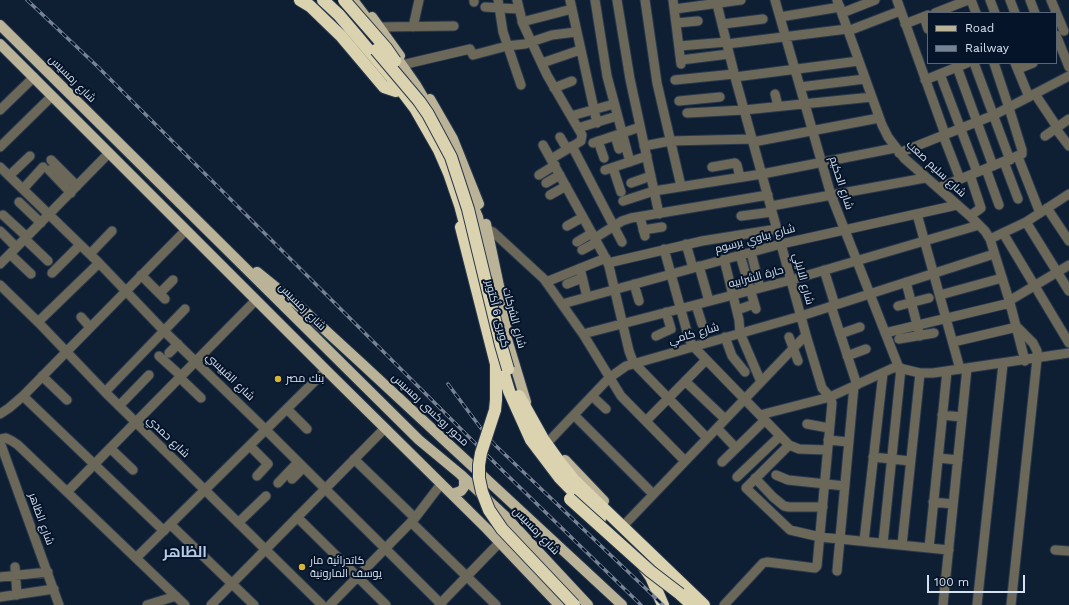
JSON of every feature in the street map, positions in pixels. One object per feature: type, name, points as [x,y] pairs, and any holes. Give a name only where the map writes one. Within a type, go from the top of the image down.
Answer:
[{"type":"highway","points":[[300,0],[341,36],[384,87],[390,90],[401,87],[402,72],[386,48],[344,0]]},
{"type":"highway","name":"كوبرى 6 أكتوبر","points":[[317,0],[428,114],[451,157],[468,209],[508,369],[518,394],[539,433],[574,480],[617,524],[704,605]]},
{"type":"highway","points":[[323,0],[352,30],[393,79],[415,108],[439,150],[455,190],[464,218],[500,362],[509,391],[531,440],[551,468],[568,487],[617,524],[651,577],[663,605]]},
{"type":"highway","name":"كوبرى 6 أكتوبر","points":[[332,0],[349,18],[401,87],[407,104],[425,132],[435,152],[448,183],[459,217],[507,401],[530,451],[546,474],[570,499],[692,605]]},
{"type":"highway","points":[[496,363],[495,410],[481,453],[479,465],[479,478],[482,492],[489,510],[495,520],[574,605]]},
{"type":"main road","name":"شارع الشركات","points":[[353,0],[416,85],[447,140],[484,229],[499,314],[521,387],[532,416],[545,437],[567,466],[707,605]]},
{"type":"main road","name":"شارع الشركات","points":[[361,0],[378,27],[406,64],[436,109],[453,139],[484,229],[510,340],[530,406],[550,440],[564,459],[580,476],[617,524],[712,605]]},
{"type":"main road","name":"شارع رمسيس","points":[[0,25],[419,440],[464,478],[506,517],[588,605]]},
{"type":"main road","points":[[0,44],[500,542],[555,604]]},
{"type":"main road","points":[[464,218],[469,224],[484,229]]},
{"type":"main road","points":[[469,239],[473,231],[484,229]]},
{"type":"main road","name":"محور روكسى رمسيس","points":[[216,240],[313,318],[622,605]]},
{"type":"main road","points":[[452,494],[461,491],[464,487],[464,478]]},
{"type":"main road","points":[[487,529],[488,524],[493,517],[506,517]]},
{"type":"street","points":[[413,27],[419,0]]},
{"type":"street","points":[[595,0],[607,76],[617,116],[619,149]]},
{"type":"street","points":[[617,0],[628,71],[659,214]]},
{"type":"street","points":[[645,0],[657,83],[681,186]]},
{"type":"street","points":[[729,54],[681,62],[674,5],[741,0]]},
{"type":"street","name":"شارع الحكيم","points":[[775,0],[831,195],[900,368]]},
{"type":"street","points":[[780,17],[875,0]]},
{"type":"street","points":[[897,0],[960,179]]},
{"type":"street","points":[[941,12],[968,0]]},
{"type":"street","points":[[971,0],[976,12]]},
{"type":"street","points":[[990,0],[995,12]]},
{"type":"street","points":[[1010,0],[1015,12]]},
{"type":"street","points":[[1030,0],[1035,12]]},
{"type":"street","points":[[1051,0],[1055,12]]},
{"type":"street","name":"شارع الاليلي","points":[[716,2],[734,75],[806,335],[822,388],[830,397]]},
{"type":"street","points":[[498,4],[503,32],[521,85]]},
{"type":"street","points":[[485,7],[498,4],[517,4],[522,22],[554,88],[580,131],[582,137],[581,141],[570,148],[539,175]]},
{"type":"street","points":[[522,22],[571,5],[597,122]]},
{"type":"street","name":"شارع سليم صعب","points":[[840,7],[879,118],[897,151],[925,178],[970,216],[985,231],[990,240],[1017,327],[1025,361]]},
{"type":"street","points":[[679,46],[727,43],[848,30],[900,11]]},
{"type":"street","points":[[905,24],[926,16]]},
{"type":"street","points":[[722,24],[763,19]]},
{"type":"street","points":[[1057,19],[1061,32],[1059,53],[1069,67]]},
{"type":"street","points":[[676,24],[698,20]]},
{"type":"street","points":[[378,27],[454,26]]},
{"type":"street","points":[[406,64],[470,49],[473,55],[507,46],[532,42],[552,35],[576,32]]},
{"type":"street","points":[[542,63],[580,50]]},
{"type":"street","points":[[919,64],[927,60]]},
{"type":"street","points":[[675,80],[795,69],[859,61]]},
{"type":"street","points":[[925,80],[962,64],[999,205]]},
{"type":"street","points":[[974,64],[1010,160],[1018,198]]},
{"type":"street","points":[[938,188],[1010,160],[1023,152],[994,64]]},
{"type":"street","points":[[1027,64],[1016,66],[1032,96],[1069,146]]},
{"type":"street","points":[[940,74],[961,128],[974,174],[981,208],[970,216]]},
{"type":"street","points":[[646,156],[609,169],[622,197],[681,186],[762,174],[822,162],[897,151],[944,135],[994,115],[1069,76]]},
{"type":"street","points":[[0,110],[34,77]]},
{"type":"street","points":[[800,87],[865,78]]},
{"type":"street","points":[[554,88],[572,81]]},
{"type":"street","points":[[775,94],[778,106]]},
{"type":"street","points":[[0,147],[52,96]]},
{"type":"street","points":[[679,101],[720,97]]},
{"type":"street","points":[[687,113],[744,110],[872,97]]},
{"type":"street","points":[[708,98],[710,112]]},
{"type":"street","points":[[571,116],[614,104]]},
{"type":"street","points":[[580,131],[597,122],[617,116]]},
{"type":"street","points":[[644,146],[670,141],[752,140],[879,118]]},
{"type":"street","points":[[1045,136],[1069,119]]},
{"type":"street","points":[[604,158],[596,142],[640,127]]},
{"type":"street","points":[[618,134],[630,162]]},
{"type":"street","points":[[560,137],[570,148],[622,242]]},
{"type":"street","points":[[543,145],[607,261],[629,351],[635,363],[707,438]]},
{"type":"street","points":[[0,264],[109,153]]},
{"type":"street","points":[[10,176],[30,156]]},
{"type":"street","points":[[1010,160],[1044,211],[1069,241]]},
{"type":"street","points":[[712,167],[735,163],[737,165],[740,177]]},
{"type":"street","points":[[23,189],[48,166],[74,189]]},
{"type":"street","name":"شارع القبيسي","points":[[0,167],[90,254],[164,331],[441,604]]},
{"type":"street","points":[[546,183],[560,175]]},
{"type":"street","points":[[630,183],[651,176]]},
{"type":"street","points":[[741,216],[831,195],[925,178]]},
{"type":"street","points":[[550,195],[566,186]]},
{"type":"street","points":[[990,240],[1026,222],[1069,194]]},
{"type":"street","points":[[580,246],[622,222],[640,217],[768,195]]},
{"type":"street","points":[[19,202],[41,223]]},
{"type":"street","name":"شارع بباوي برسوم","points":[[562,304],[781,244],[957,205]]},
{"type":"street","points":[[917,214],[953,342],[964,369],[962,417],[943,605]]},
{"type":"street","points":[[3,215],[48,260]]},
{"type":"street","points":[[567,226],[584,217]]},
{"type":"street","points":[[640,217],[644,233],[662,227]]},
{"type":"street","points":[[1026,222],[1069,291]]},
{"type":"street","name":"حارة الشرابيه","points":[[583,334],[791,280],[979,225]]},
{"type":"street","points":[[484,229],[493,232],[546,282],[583,334],[620,396],[685,461]]},
{"type":"street","points":[[546,282],[580,268],[607,261],[739,234],[777,229]]},
{"type":"street","points":[[0,414],[23,396],[186,230]]},
{"type":"street","points":[[0,231],[31,274]]},
{"type":"street","points":[[90,254],[112,231]]},
{"type":"street","points":[[1003,233],[1069,343]]},
{"type":"street","points":[[686,244],[709,301]]},
{"type":"street","points":[[52,273],[80,245]]},
{"type":"street","points":[[664,249],[689,339],[693,346],[789,445],[799,449],[827,450]]},
{"type":"street","points":[[750,252],[760,288]]},
{"type":"street","name":"شارع كامي","points":[[550,440],[618,370],[635,363],[801,316],[994,254]]},
{"type":"street","points":[[737,310],[755,307],[740,255]]},
{"type":"street","points":[[724,259],[737,310],[740,333],[761,382]]},
{"type":"street","points":[[38,322],[99,263]]},
{"type":"street","points":[[885,333],[1009,302],[1069,266]]},
{"type":"street","points":[[580,268],[587,297]]},
{"type":"street","points":[[824,270],[855,386],[837,571]]},
{"type":"street","points":[[141,275],[162,296],[173,280]]},
{"type":"street","points":[[567,284],[582,278]]},
{"type":"street","points":[[940,295],[1002,278]]},
{"type":"street","points":[[906,282],[920,336]]},
{"type":"street","points":[[634,284],[639,301]]},
{"type":"street","name":"شارع حمدي","points":[[0,285],[119,406],[322,605]]},
{"type":"street","points":[[898,306],[929,298]]},
{"type":"street","points":[[67,492],[256,300]]},
{"type":"street","points":[[685,322],[701,321],[696,304]]},
{"type":"street","points":[[105,392],[185,309]]},
{"type":"street","points":[[656,336],[671,330],[666,312]]},
{"type":"street","points":[[81,317],[90,327]]},
{"type":"street","points":[[840,334],[860,327]]},
{"type":"street","points":[[953,342],[1017,327]]},
{"type":"street","name":"شارع سليم صعب","points":[[1017,327],[1033,343],[1037,351],[1038,359]]},
{"type":"street","points":[[899,339],[934,333]]},
{"type":"street","points":[[617,524],[653,494],[806,335]]},
{"type":"street","points":[[725,337],[732,356],[745,372]]},
{"type":"street","points":[[789,337],[798,361]]},
{"type":"street","points":[[170,353],[178,344]]},
{"type":"street","points":[[847,356],[866,348]]},
{"type":"street","points":[[722,462],[762,418],[830,397],[893,368],[900,368],[920,373],[933,373],[1069,354]]},
{"type":"street","points":[[159,356],[201,398]]},
{"type":"street","points":[[1011,605],[1038,359]]},
{"type":"street","points":[[646,421],[706,360]]},
{"type":"street","points":[[977,605],[1003,364]]},
{"type":"street","points":[[883,543],[900,368]]},
{"type":"street","points":[[136,558],[326,370]]},
{"type":"street","points":[[929,548],[946,371]]},
{"type":"street","points":[[864,541],[883,373]]},
{"type":"street","points":[[902,545],[920,373]]},
{"type":"street","points":[[119,406],[149,375]]},
{"type":"street","points":[[42,376],[67,400]]},
{"type":"street","points":[[685,381],[725,419]]},
{"type":"street","points":[[23,396],[94,464],[232,584],[254,605]]},
{"type":"street","points":[[592,396],[606,409]]},
{"type":"street","points":[[724,605],[762,563],[767,562],[815,568],[817,566],[832,403],[830,397]]},
{"type":"street","points":[[287,409],[307,429]]},
{"type":"street","points":[[574,415],[653,494]]},
{"type":"street","points":[[942,415],[962,417]]},
{"type":"street","points":[[808,424],[829,428]]},
{"type":"street","points":[[211,605],[385,428]]},
{"type":"street","points":[[717,428],[736,448]]},
{"type":"street","points":[[737,478],[780,436]]},
{"type":"street","points":[[0,439],[6,438],[18,445],[185,605]]},
{"type":"street","points":[[828,440],[849,442]]},
{"type":"street","name":"شارع الظاهر","points":[[0,442],[59,605]]},
{"type":"street","points":[[789,445],[746,488],[790,530],[820,537],[949,550]]},
{"type":"street","points":[[250,446],[268,464],[257,476]]},
{"type":"street","points":[[110,448],[134,470]]},
{"type":"street","points":[[873,457],[910,461]]},
{"type":"street","points":[[938,458],[958,460]]},
{"type":"street","points":[[354,460],[466,577],[496,605]]},
{"type":"street","points":[[292,480],[301,465]]},
{"type":"street","points":[[278,483],[301,465]]},
{"type":"street","points":[[776,475],[788,480],[845,486]]},
{"type":"street","points":[[755,478],[784,506],[822,507]]},
{"type":"street","points":[[330,605],[413,520],[441,484]]},
{"type":"street","points":[[238,523],[266,496]]},
{"type":"street","points":[[933,502],[954,504]]},
{"type":"street","points":[[297,517],[386,605]]},
{"type":"street","points":[[441,604],[500,542]]},
{"type":"street","points":[[1054,550],[1069,551]]},
{"type":"street","points":[[0,577],[15,571],[48,572]]},
{"type":"street","points":[[15,571],[17,595]]},
{"type":"street","points":[[0,597],[54,589]]},
{"type":"street","points":[[147,605],[176,596]]},
{"type":"railway","points":[[27,0],[97,66],[504,472],[641,605]]},
{"type":"railway","points":[[448,384],[495,445],[663,605]]},
{"type":"place","name":"بنك مصر","points":[[278,379]]},
{"type":"place","name":"كاتدرائية مار يوسف المارونية","points":[[302,567]]},
{"type":"district","name":"الظاهر","points":[[185,553]]}]
